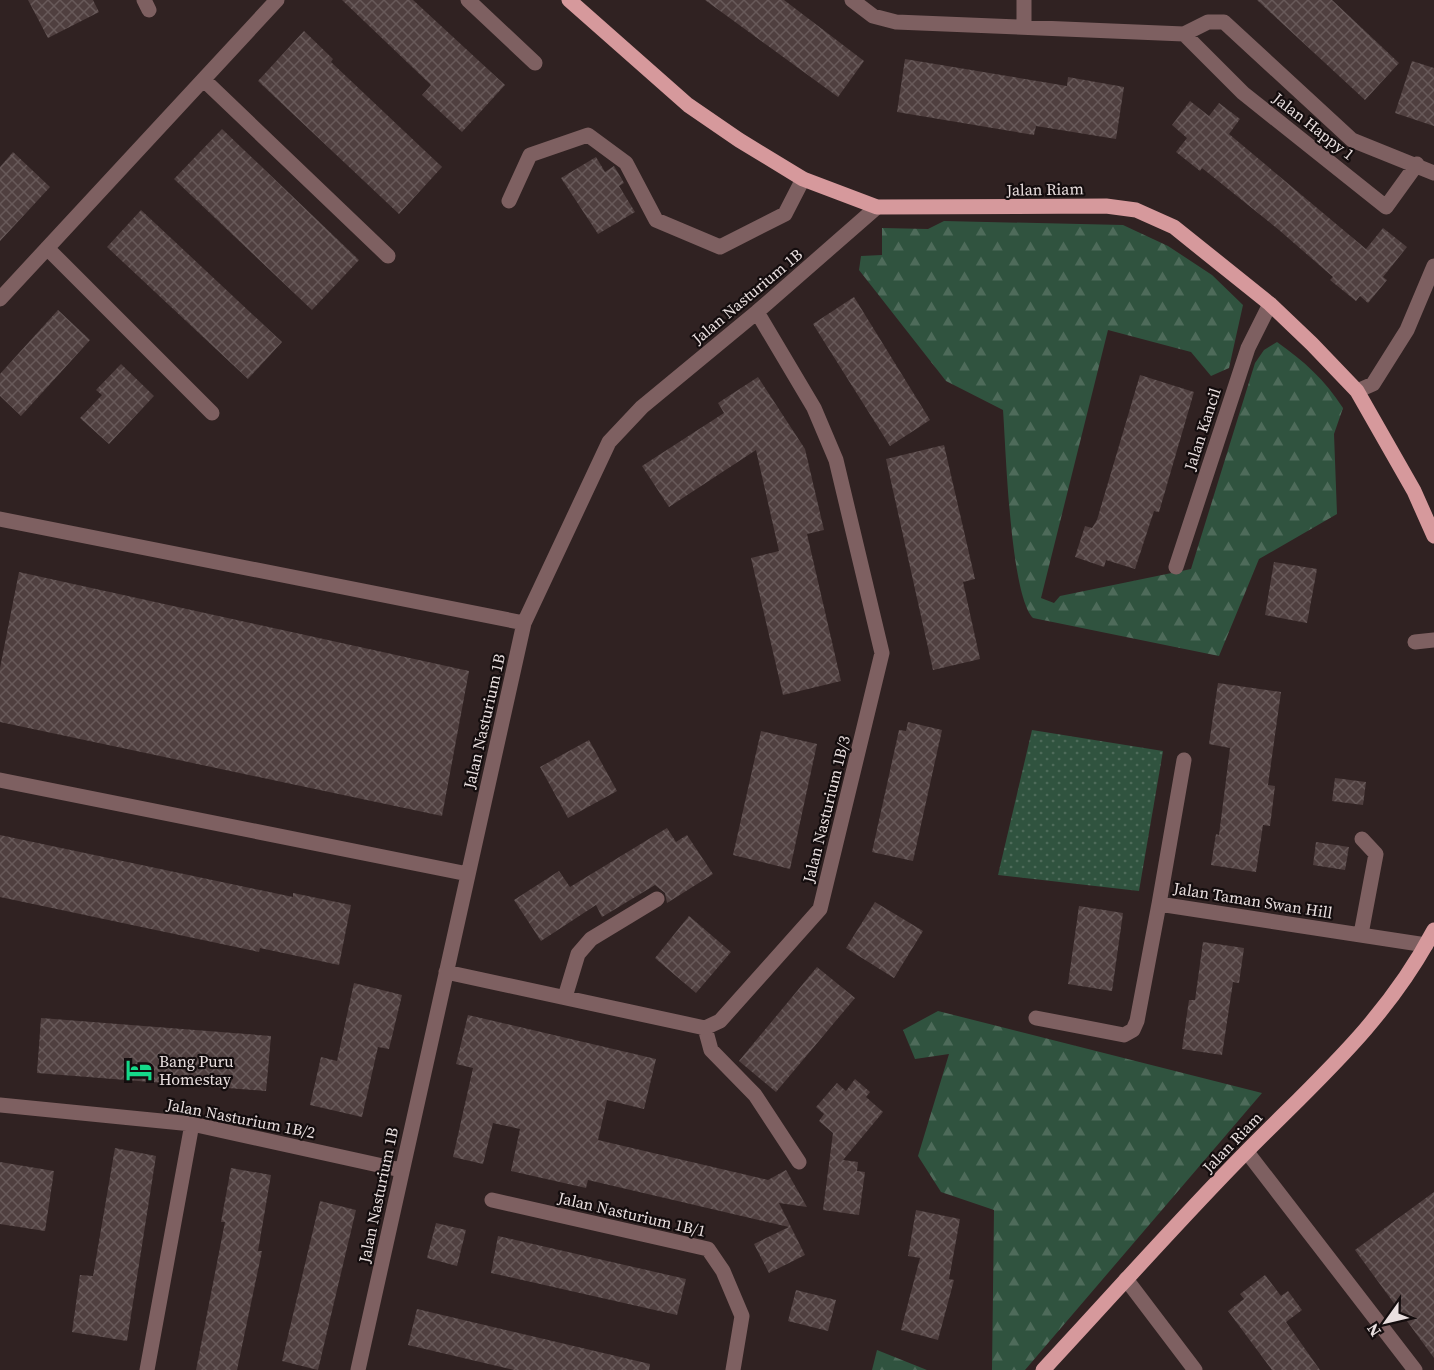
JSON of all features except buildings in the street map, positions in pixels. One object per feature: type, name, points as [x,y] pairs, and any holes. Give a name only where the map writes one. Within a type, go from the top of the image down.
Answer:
[{"type":"main road","name":"Jalan Riam","points":[[569,0],[688,105],[739,140],[803,179],[877,207],[1107,206],[1136,210],[1174,227],[1270,304],[1357,391],[1414,491],[1434,536]]},
{"type":"main road","name":"Jalan Riam","points":[[1043,1370],[1247,1152],[1362,1036],[1391,1000],[1434,930]]},
{"type":"street","points":[[0,299],[277,0]]},
{"type":"street","points":[[468,0],[535,63]]},
{"type":"street","points":[[852,0],[873,16],[885,20],[1179,34]]},
{"type":"street","points":[[1024,0],[1024,27]]},
{"type":"street","name":"Jalan Happy 1","points":[[1417,164],[1386,207],[1243,93],[1179,34],[1208,22],[1224,22],[1352,140],[1417,164],[1434,173]]},
{"type":"street","points":[[204,81],[388,256]]},
{"type":"street","points":[[509,201],[530,155],[588,135],[626,163],[656,220],[720,247],[785,214],[803,179]]},
{"type":"street","name":"Jalan Nasturium 1B","points":[[358,1370],[524,623],[609,442],[642,406],[757,312],[877,207]]},
{"type":"street","points":[[47,248],[212,413]]},
{"type":"street","points":[[1357,391],[1373,384],[1407,330],[1434,266]]},
{"type":"street","name":"Jalan Kancil","points":[[1176,567],[1248,348],[1270,304]]},
{"type":"street","name":"Jalan Nasturium 1B/3","points":[[705,1028],[720,1021],[820,909],[882,653],[836,460],[814,408],[757,312]]},
{"type":"street","points":[[0,519],[524,623]]},
{"type":"street","points":[[1415,642],[1434,640]]},
{"type":"street","points":[[1160,903],[1184,760]]},
{"type":"street","points":[[0,780],[468,874]]},
{"type":"street","points":[[1361,934],[1376,854],[1362,839]]},
{"type":"street","points":[[565,998],[578,954],[591,939],[657,899]]},
{"type":"street","name":"Jalan Taman Swan Hill","points":[[1036,1018],[1124,1035],[1133,1030],[1137,1021],[1160,903],[1426,945]]},
{"type":"street","points":[[446,972],[705,1028],[711,1050],[755,1095],[799,1162]]},
{"type":"street","name":"Jalan Nasturium 1B/2","points":[[0,1105],[192,1124],[401,1170]]},
{"type":"street","points":[[147,1370],[192,1124]]},
{"type":"street","points":[[1247,1152],[1415,1370]]},
{"type":"street","name":"Jalan Nasturium 1B/1","points":[[492,1200],[708,1249],[723,1272],[742,1316],[733,1370]]},
{"type":"street","points":[[1126,1279],[1195,1370]]},
{"type":"green space","points":[[944,221],[1123,225],[1168,246],[1212,275],[1243,305],[1229,368],[1211,376],[1191,352],[1108,330],[1041,598],[1054,603],[1060,596],[1191,569],[1255,363],[1264,350],[1277,342],[1287,349],[1321,380],[1343,408],[1334,434],[1337,514],[1259,559],[1219,656],[1033,618],[1025,604],[1014,552],[1003,410],[946,381],[859,270],[861,256],[882,255],[882,228],[928,229]]},
{"type":"green space","points":[[1032,730],[1163,751],[1139,891],[998,875]]},
{"type":"green space","points":[[938,1011],[1262,1093],[1025,1370],[992,1370],[994,1210],[941,1192],[918,1156],[949,1054],[915,1059],[903,1030]]},
{"type":"green space","points":[[877,1350],[927,1370],[872,1370]]},
{"type":"place","name":"Bang Puru Homestay","points":[[139,1070]]}]
